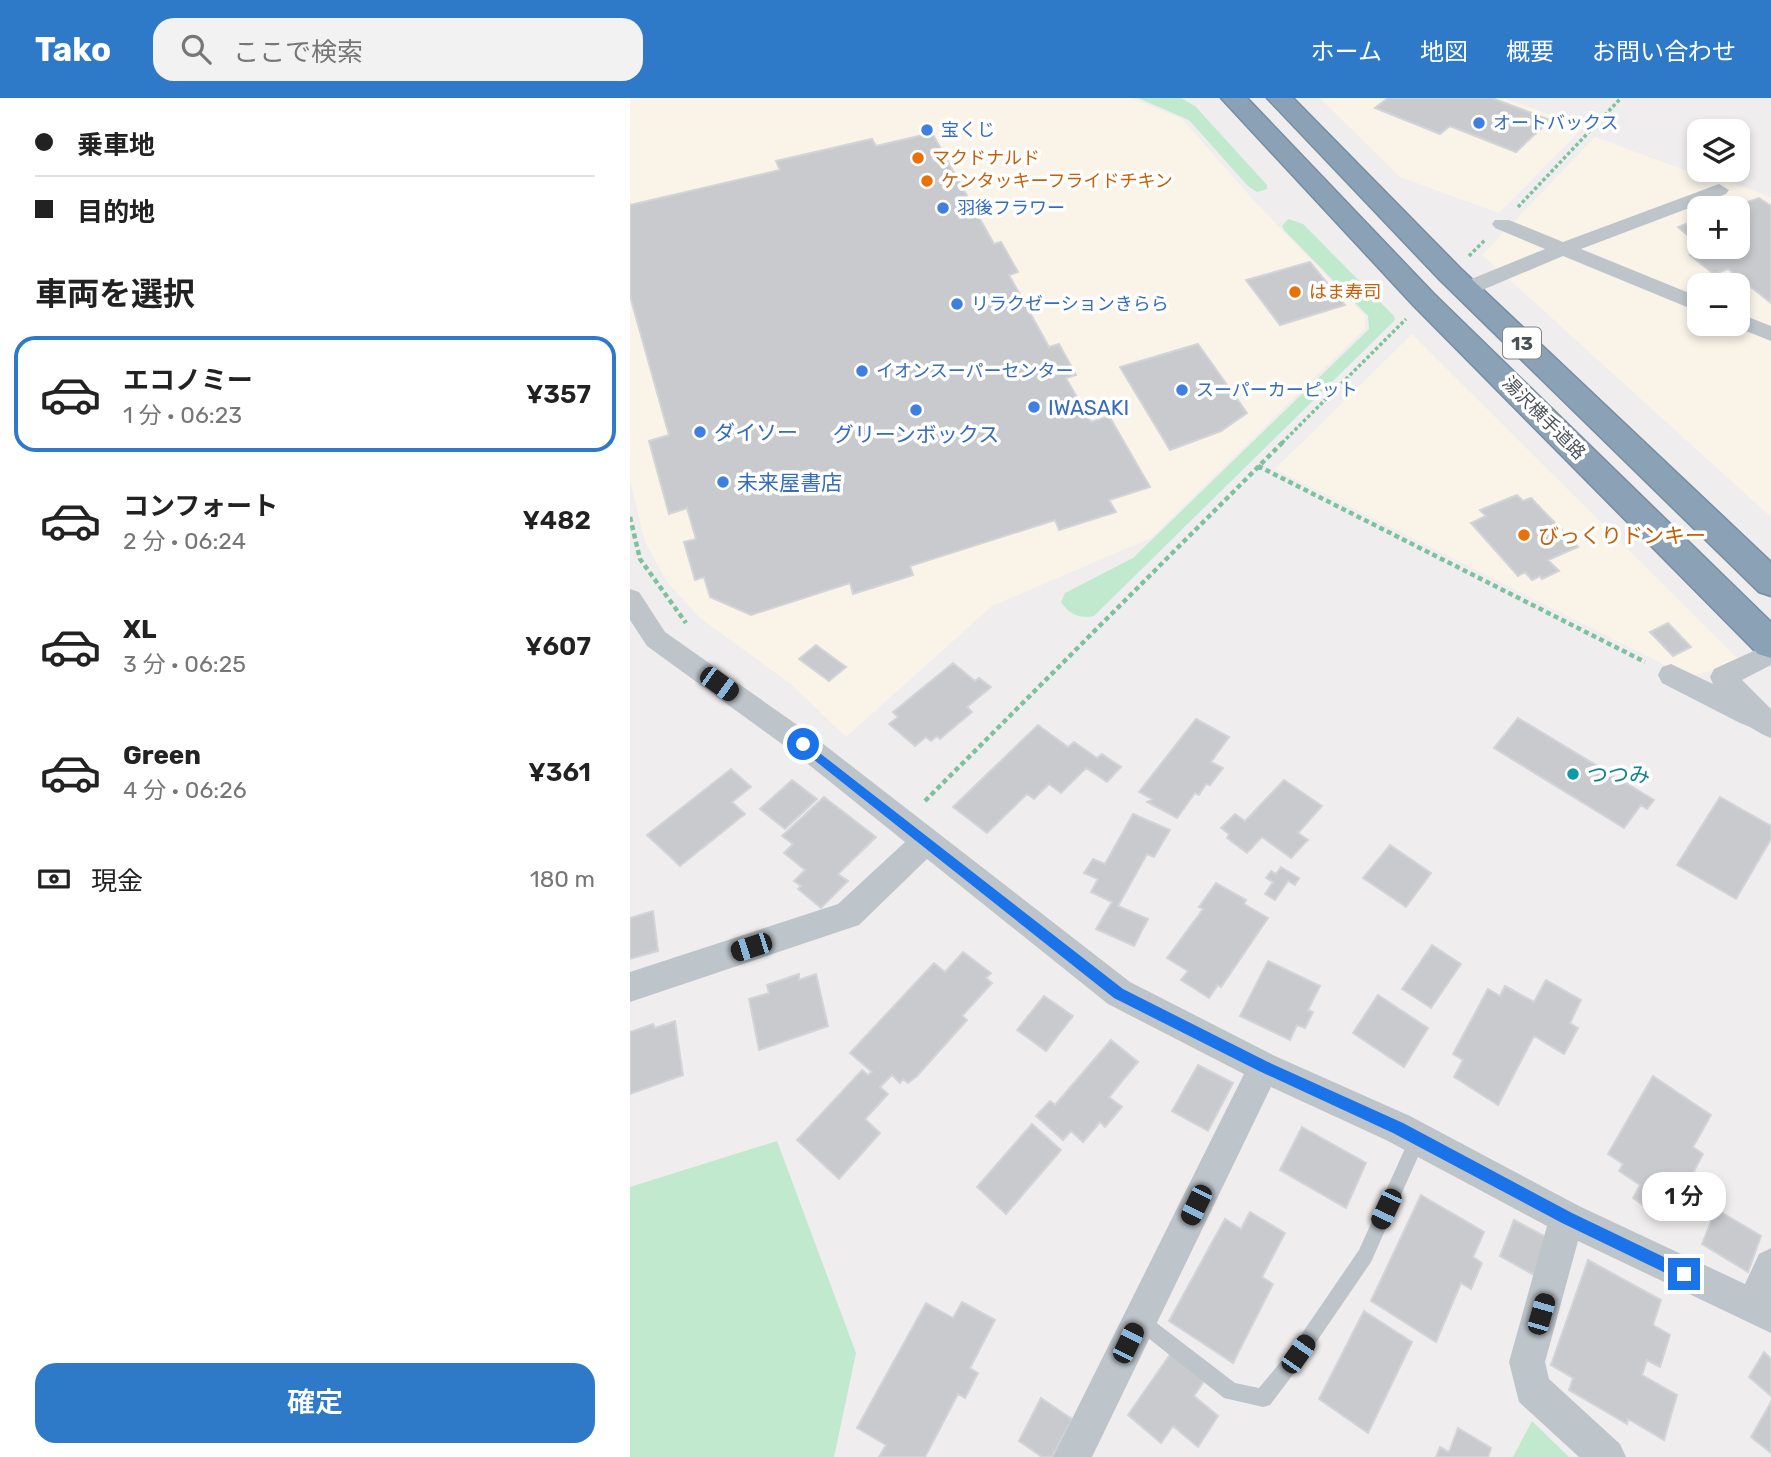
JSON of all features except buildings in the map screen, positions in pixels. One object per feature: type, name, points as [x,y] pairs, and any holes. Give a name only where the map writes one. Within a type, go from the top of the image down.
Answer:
[{"type":"highway","name":"湯沢横手道路","points":[[1233,98],[1424,300],[1771,644]]},
{"type":"highway","name":"湯沢横手道路","points":[[1279,98],[1458,282],[1771,583]]},
{"type":"street","points":[[1458,282],[1563,249],[1719,190]]},
{"type":"street","points":[[1502,224],[1687,300]]},
{"type":"street","points":[[1750,325],[1771,334]]},
{"type":"street","points":[[630,599],[643,643],[803,744],[913,834],[1119,993],[1264,1067],[1418,1139],[1567,1218],[1762,1311],[1771,1266]]},
{"type":"street","points":[[1770,725],[1723,677],[1771,653]]},
{"type":"street","points":[[1671,675],[1770,725]]},
{"type":"street","points":[[630,987],[848,915],[913,834]]},
{"type":"street","points":[[1072,1457],[1264,1067]]},
{"type":"street","points":[[1567,1218],[1527,1362],[1532,1389],[1607,1457]]},
{"type":"lane","points":[[1139,1320],[1231,1391],[1263,1398],[1298,1354],[1365,1256],[1418,1139]]},
{"type":"path","points":[[1458,282],[1502,224],[1621,98]]},
{"type":"path","points":[[913,834],[1258,466],[1424,300]]},
{"type":"path","points":[[1258,466],[1671,675]]},
{"type":"path","points":[[630,517],[640,559],[686,624]]},
{"type":"shaded area","points":[[630,98],[1131,98],[1182,119],[1257,204],[1365,316],[1365,328],[1151,538],[992,606],[846,737],[792,685],[700,618],[667,582],[645,542],[630,481]]},
{"type":"shaded area","points":[[1320,98],[1504,98],[1584,127],[1499,213],[1400,177]]},
{"type":"shaded area","points":[[1595,137],[1687,171],[1687,182],[1730,182],[1771,197],[1771,517],[1482,255]]},
{"type":"shaded area","points":[[1412,334],[1739,660],[1722,669],[1687,676],[1275,469]]},
{"type":"green space","points":[[1138,98],[1181,98],[1195,106],[1267,185],[1267,189],[1257,192],[1248,186],[1189,120]]},
{"type":"green space","points":[[1288,219],[1303,224],[1395,320],[1094,616],[1075,615],[1061,602],[1065,593],[1133,558],[1369,329],[1368,316],[1284,230],[1282,226]]},
{"type":"green space","points":[[777,1141],[856,1353],[834,1457],[630,1457],[630,1187]]},
{"type":"green space","points":[[1532,1421],[1569,1457],[1513,1457]]},
{"type":"place","name":"オートバックス","points":[[1479,123]]},
{"type":"place","name":"宝くじ","points":[[927,130]]},
{"type":"place","name":"マクドナルド","points":[[918,158]]},
{"type":"place","name":"ケンタッキーフライドチキン","points":[[927,181]]},
{"type":"place","name":"羽後フラワー","points":[[943,208]]},
{"type":"place","name":"はま寿司","points":[[1295,292]]},
{"type":"place","name":"リラクゼーションきらら","points":[[957,304]]},
{"type":"place","name":"イオンスーパーセンター","points":[[862,371]]},
{"type":"place","name":"スーパーカーピット","points":[[1182,390]]},
{"type":"place","name":"IWASAKI","points":[[1034,407]]},
{"type":"place","name":"グリーンボックス","points":[[916,410]]},
{"type":"place","name":"ダイソー","points":[[700,432]]},
{"type":"place","name":"未来屋書店","points":[[723,482]]},
{"type":"place","name":"びっくりドンキー","points":[[1524,535]]},
{"type":"place","name":"つつみ","points":[[1573,774]]},
{"type":"route","points":[[803,744],[924,843],[1119,993],[1264,1067],[1398,1128],[1567,1218],[1684,1274]]}]
